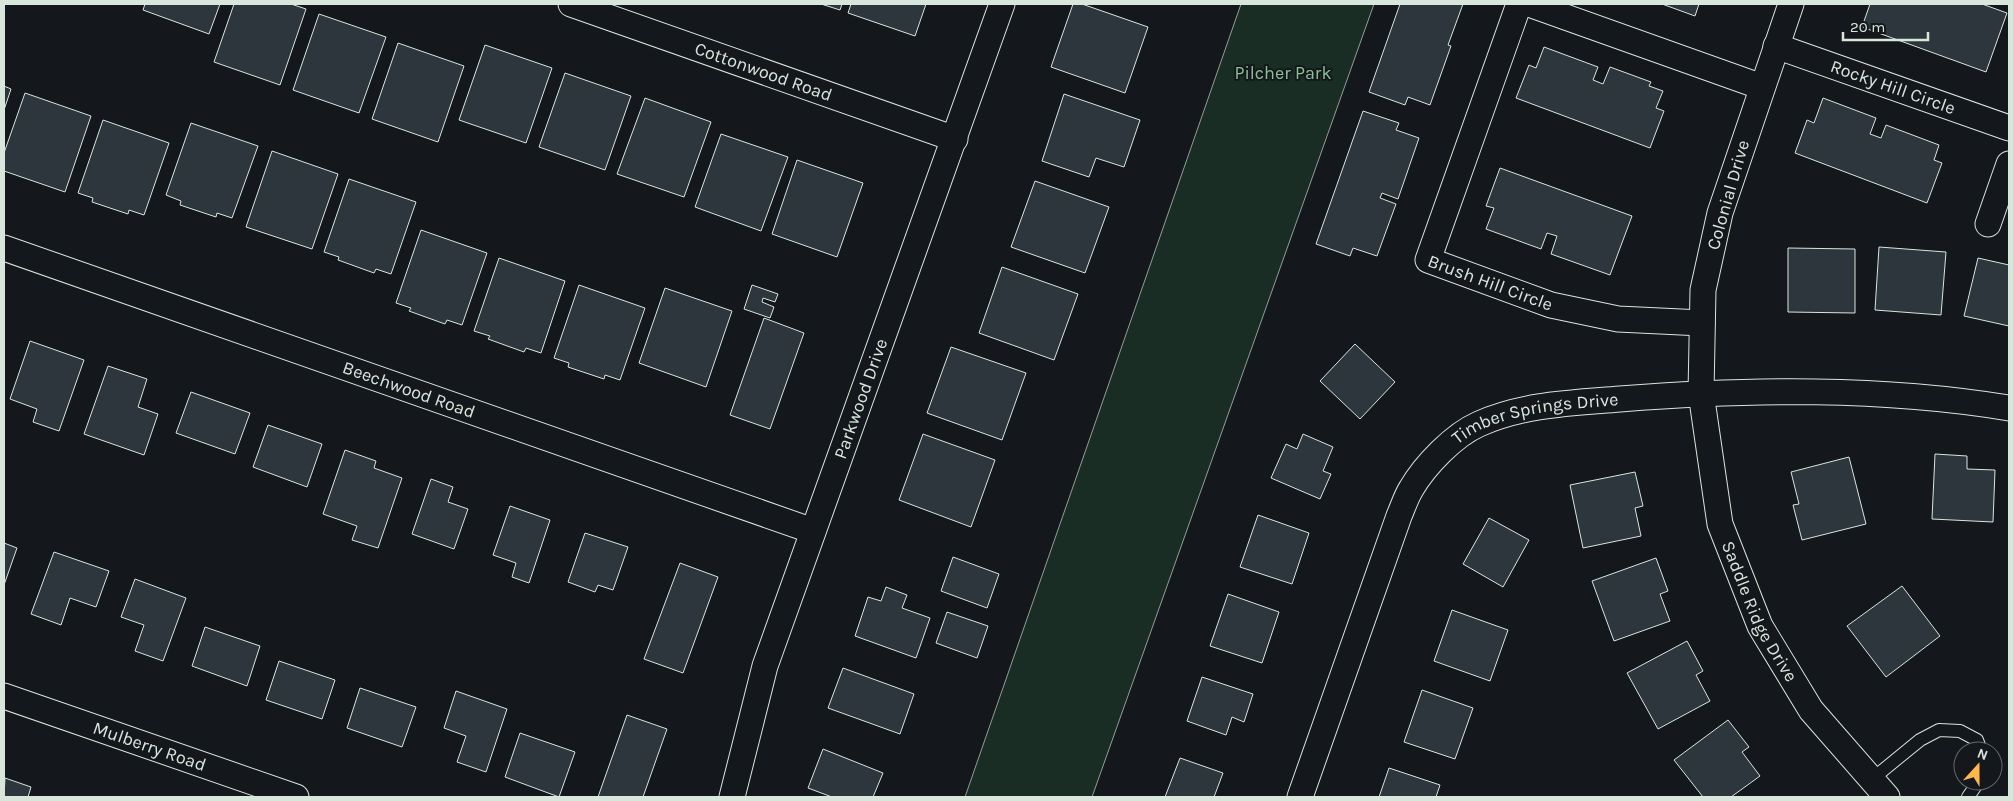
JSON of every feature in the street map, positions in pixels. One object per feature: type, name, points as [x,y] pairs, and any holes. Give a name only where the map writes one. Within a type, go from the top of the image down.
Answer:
[{"type":"street","name":"Cottonwood Road","points":[[571,4],[955,139]]},
{"type":"street","name":"Parkwood Drive","points":[[732,797],[765,666],[1002,4]]},
{"type":"street","name":"Brush Hill Circle","points":[[1519,4],[1428,260],[1551,305],[1618,319],[1702,323]]},
{"type":"street","points":[[1529,4],[1762,87]]},
{"type":"street","name":"Colonial Drive","points":[[1701,393],[1703,290],[1720,213],[1791,4]]},
{"type":"street","name":"Rocky Hill Circle","points":[[1776,46],[2009,128]]},
{"type":"street","points":[[1988,224],[2009,164]]},
{"type":"street","name":"Beechwood Road","points":[[4,248],[813,531]]},
{"type":"street","name":"Timber Springs Drive","points":[[1300,797],[1399,516],[1412,488],[1430,463],[1452,442],[1477,424],[1510,412],[1543,406],[1701,393],[1844,392],[1963,400],[2009,408]]},
{"type":"street","name":"Saddle Ridge Drive","points":[[1701,393],[1720,524],[1760,626],[1811,710],[1879,789]]},
{"type":"street","name":"Mulberry Road","points":[[4,696],[296,797]]},
{"type":"lane","points":[[1879,789],[1920,740],[1939,730],[1960,732],[1976,741]]},
{"type":"green space","name":"Pilcher Park","points":[[1241,4],[1374,4],[1092,797],[965,797]]},
{"type":"building","points":[[145,4],[220,4],[209,34],[143,10]]},
{"type":"building","points":[[234,4],[291,4],[306,9],[280,85],[214,62]]},
{"type":"building","points":[[821,4],[842,4],[840,10]]},
{"type":"building","points":[[851,4],[926,4],[915,36],[848,13]]},
{"type":"building","points":[[1073,4],[1082,4],[1148,27],[1125,93],[1051,67]]},
{"type":"building","points":[[1400,4],[1463,4],[1448,45],[1451,46],[1430,105],[1408,97],[1405,105],[1369,92]]},
{"type":"building","points":[[1662,4],[1699,4],[1695,16]]},
{"type":"building","points":[[1870,4],[1982,4],[2007,13],[1986,72],[1862,27]]},
{"type":"building","points":[[319,14],[386,37],[359,113],[293,90]]},
{"type":"building","points":[[398,43],[464,66],[438,142],[372,119]]},
{"type":"building","points":[[485,45],[552,68],[526,143],[459,120]]},
{"type":"building","points":[[1544,47],[1598,67],[1593,80],[1603,84],[1610,67],[1651,82],[1649,86],[1663,91],[1656,108],[1664,111],[1650,148],[1516,98],[1529,65],[1536,68]]},
{"type":"building","points":[[565,73],[631,96],[605,170],[539,147]]},
{"type":"building","points":[[4,86],[11,89],[4,110]]},
{"type":"building","points":[[25,93],[91,116],[65,192],[4,171],[4,153]]},
{"type":"building","points":[[1064,94],[1140,120],[1124,167],[1096,158],[1089,177],[1042,161]]},
{"type":"building","points":[[645,98],[711,122],[684,197],[617,174]]},
{"type":"building","points":[[1823,98],[1876,118],[1870,134],[1881,138],[1886,125],[1939,145],[1934,160],[1942,163],[1927,203],[1795,153],[1807,120],[1814,123]]},
{"type":"building","points":[[1363,111],[1399,123],[1396,130],[1419,138],[1398,199],[1382,193],[1380,198],[1396,204],[1377,256],[1353,248],[1350,256],[1316,244]]},
{"type":"building","points":[[103,120],[169,143],[144,215],[129,210],[128,214],[92,202],[93,198],[78,193]]},
{"type":"building","points":[[191,123],[258,146],[232,218],[217,213],[216,217],[180,205],[181,201],[166,195]]},
{"type":"building","points":[[721,134],[788,157],[761,231],[695,207]]},
{"type":"building","points":[[272,151],[338,174],[312,249],[246,227]]},
{"type":"building","points":[[797,160],[863,183],[837,257],[772,234]]},
{"type":"building","points":[[1500,168],[1632,216],[1610,275],[1551,254],[1557,236],[1547,233],[1541,249],[1486,229],[1494,208],[1486,206]]},
{"type":"building","points":[[349,179],[416,202],[391,274],[376,269],[374,273],[338,260],[339,257],[324,252]]},
{"type":"building","points":[[1035,181],[1109,207],[1085,273],[1011,247]]},
{"type":"building","points":[[421,230],[487,253],[462,325],[447,320],[445,324],[409,311],[411,308],[396,303]]},
{"type":"building","points":[[1879,247],[1946,252],[1941,315],[1875,310]]},
{"type":"building","points":[[1788,248],[1855,249],[1855,313],[1788,312]]},
{"type":"building","points":[[499,258],[565,281],[541,353],[526,348],[524,352],[488,339],[490,336],[474,331]]},
{"type":"building","points":[[1978,258],[2009,265],[2009,326],[1964,316]]},
{"type":"building","points":[[1002,267],[1078,294],[1054,360],[979,333]]},
{"type":"building","points":[[579,285],[645,308],[620,380],[605,375],[604,379],[568,367],[569,363],[554,358]]},
{"type":"building","points":[[752,285],[778,294],[775,302],[763,298],[762,302],[774,307],[770,318],[744,309]]},
{"type":"building","points":[[665,288],[732,311],[706,387],[639,363]]},
{"type":"building","points":[[764,318],[804,333],[770,429],[730,415]]},
{"type":"building","points":[[30,341],[84,360],[59,431],[33,422],[37,409],[10,399]]},
{"type":"building","points":[[1355,344],[1395,382],[1360,419],[1320,381]]},
{"type":"building","points":[[951,347],[1026,373],[1002,440],[927,413]]},
{"type":"building","points":[[108,366],[147,379],[138,407],[158,414],[144,455],[84,434]]},
{"type":"building","points":[[191,392],[250,413],[235,454],[176,433]]},
{"type":"building","points":[[268,425],[322,444],[307,487],[253,467]]},
{"type":"building","points":[[923,434],[995,460],[971,527],[899,500]]},
{"type":"building","points":[[1303,434],[1333,447],[1323,471],[1331,474],[1320,499],[1271,478],[1286,444],[1297,449]]},
{"type":"building","points":[[345,450],[376,461],[374,468],[402,478],[378,548],[352,540],[357,526],[323,514]]},
{"type":"building","points":[[1935,454],[1967,456],[1967,469],[1995,470],[1993,522],[1932,519]]},
{"type":"building","points":[[1849,457],[1866,524],[1802,540],[1793,505],[1799,504],[1791,472]]},
{"type":"building","points":[[1635,472],[1643,506],[1635,508],[1641,536],[1583,548],[1570,485]]},
{"type":"building","points":[[431,479],[453,487],[448,502],[468,509],[454,549],[412,534]]},
{"type":"building","points":[[510,506],[550,520],[529,583],[512,577],[516,563],[493,555]]},
{"type":"building","points":[[1258,515],[1309,533],[1292,584],[1240,567]]},
{"type":"building","points":[[1489,518],[1529,540],[1503,587],[1463,564]]},
{"type":"building","points":[[585,533],[628,547],[613,590],[598,585],[595,592],[568,582]]},
{"type":"building","points":[[4,543],[17,548],[4,585]]},
{"type":"building","points":[[54,552],[109,571],[96,607],[70,598],[61,625],[31,614]]},
{"type":"building","points":[[953,557],[999,574],[987,608],[941,591]]},
{"type":"building","points":[[1656,558],[1668,591],[1660,594],[1670,621],[1614,641],[1592,581]]},
{"type":"building","points":[[680,563],[718,577],[683,673],[644,659]]},
{"type":"building","points":[[135,579],[186,598],[163,661],[135,651],[144,625],[121,617]]},
{"type":"building","points":[[1902,586],[1940,636],[1886,677],[1847,626]]},
{"type":"building","points":[[886,587],[907,595],[902,608],[930,618],[916,658],[855,636],[868,597],[881,601]]},
{"type":"building","points":[[1228,594],[1279,612],[1262,663],[1210,646]]},
{"type":"building","points":[[1452,610],[1508,630],[1490,681],[1434,661]]},
{"type":"building","points":[[947,612],[988,626],[977,658],[936,643]]},
{"type":"building","points":[[205,627],[260,646],[247,686],[192,666]]},
{"type":"building","points":[[1687,641],[1703,671],[1696,675],[1710,701],[1658,729],[1627,673]]},
{"type":"building","points":[[279,661],[335,680],[322,719],[266,700]]},
{"type":"building","points":[[843,668],[914,694],[900,734],[828,708]]},
{"type":"building","points":[[1202,677],[1253,694],[1244,722],[1232,717],[1226,735],[1187,721]]},
{"type":"building","points":[[360,688],[416,707],[402,747],[347,728]]},
{"type":"building","points":[[1422,690],[1473,708],[1455,759],[1404,742]]},
{"type":"building","points":[[456,691],[507,709],[486,772],[457,762],[466,736],[444,728]]},
{"type":"building","points":[[627,715],[667,729],[643,797],[598,797]]},
{"type":"building","points":[[1728,720],[1749,747],[1742,752],[1760,776],[1731,797],[1703,797],[1674,760]]},
{"type":"building","points":[[520,733],[575,752],[559,797],[505,777]]},
{"type":"building","points":[[823,749],[883,773],[873,797],[832,797],[808,788]]},
{"type":"building","points":[[1180,758],[1223,773],[1214,797],[1165,797]]},
{"type":"building","points":[[1389,768],[1440,785],[1436,797],[1379,797]]},
{"type":"building","points":[[5,778],[31,787],[28,797],[4,797]]}]
